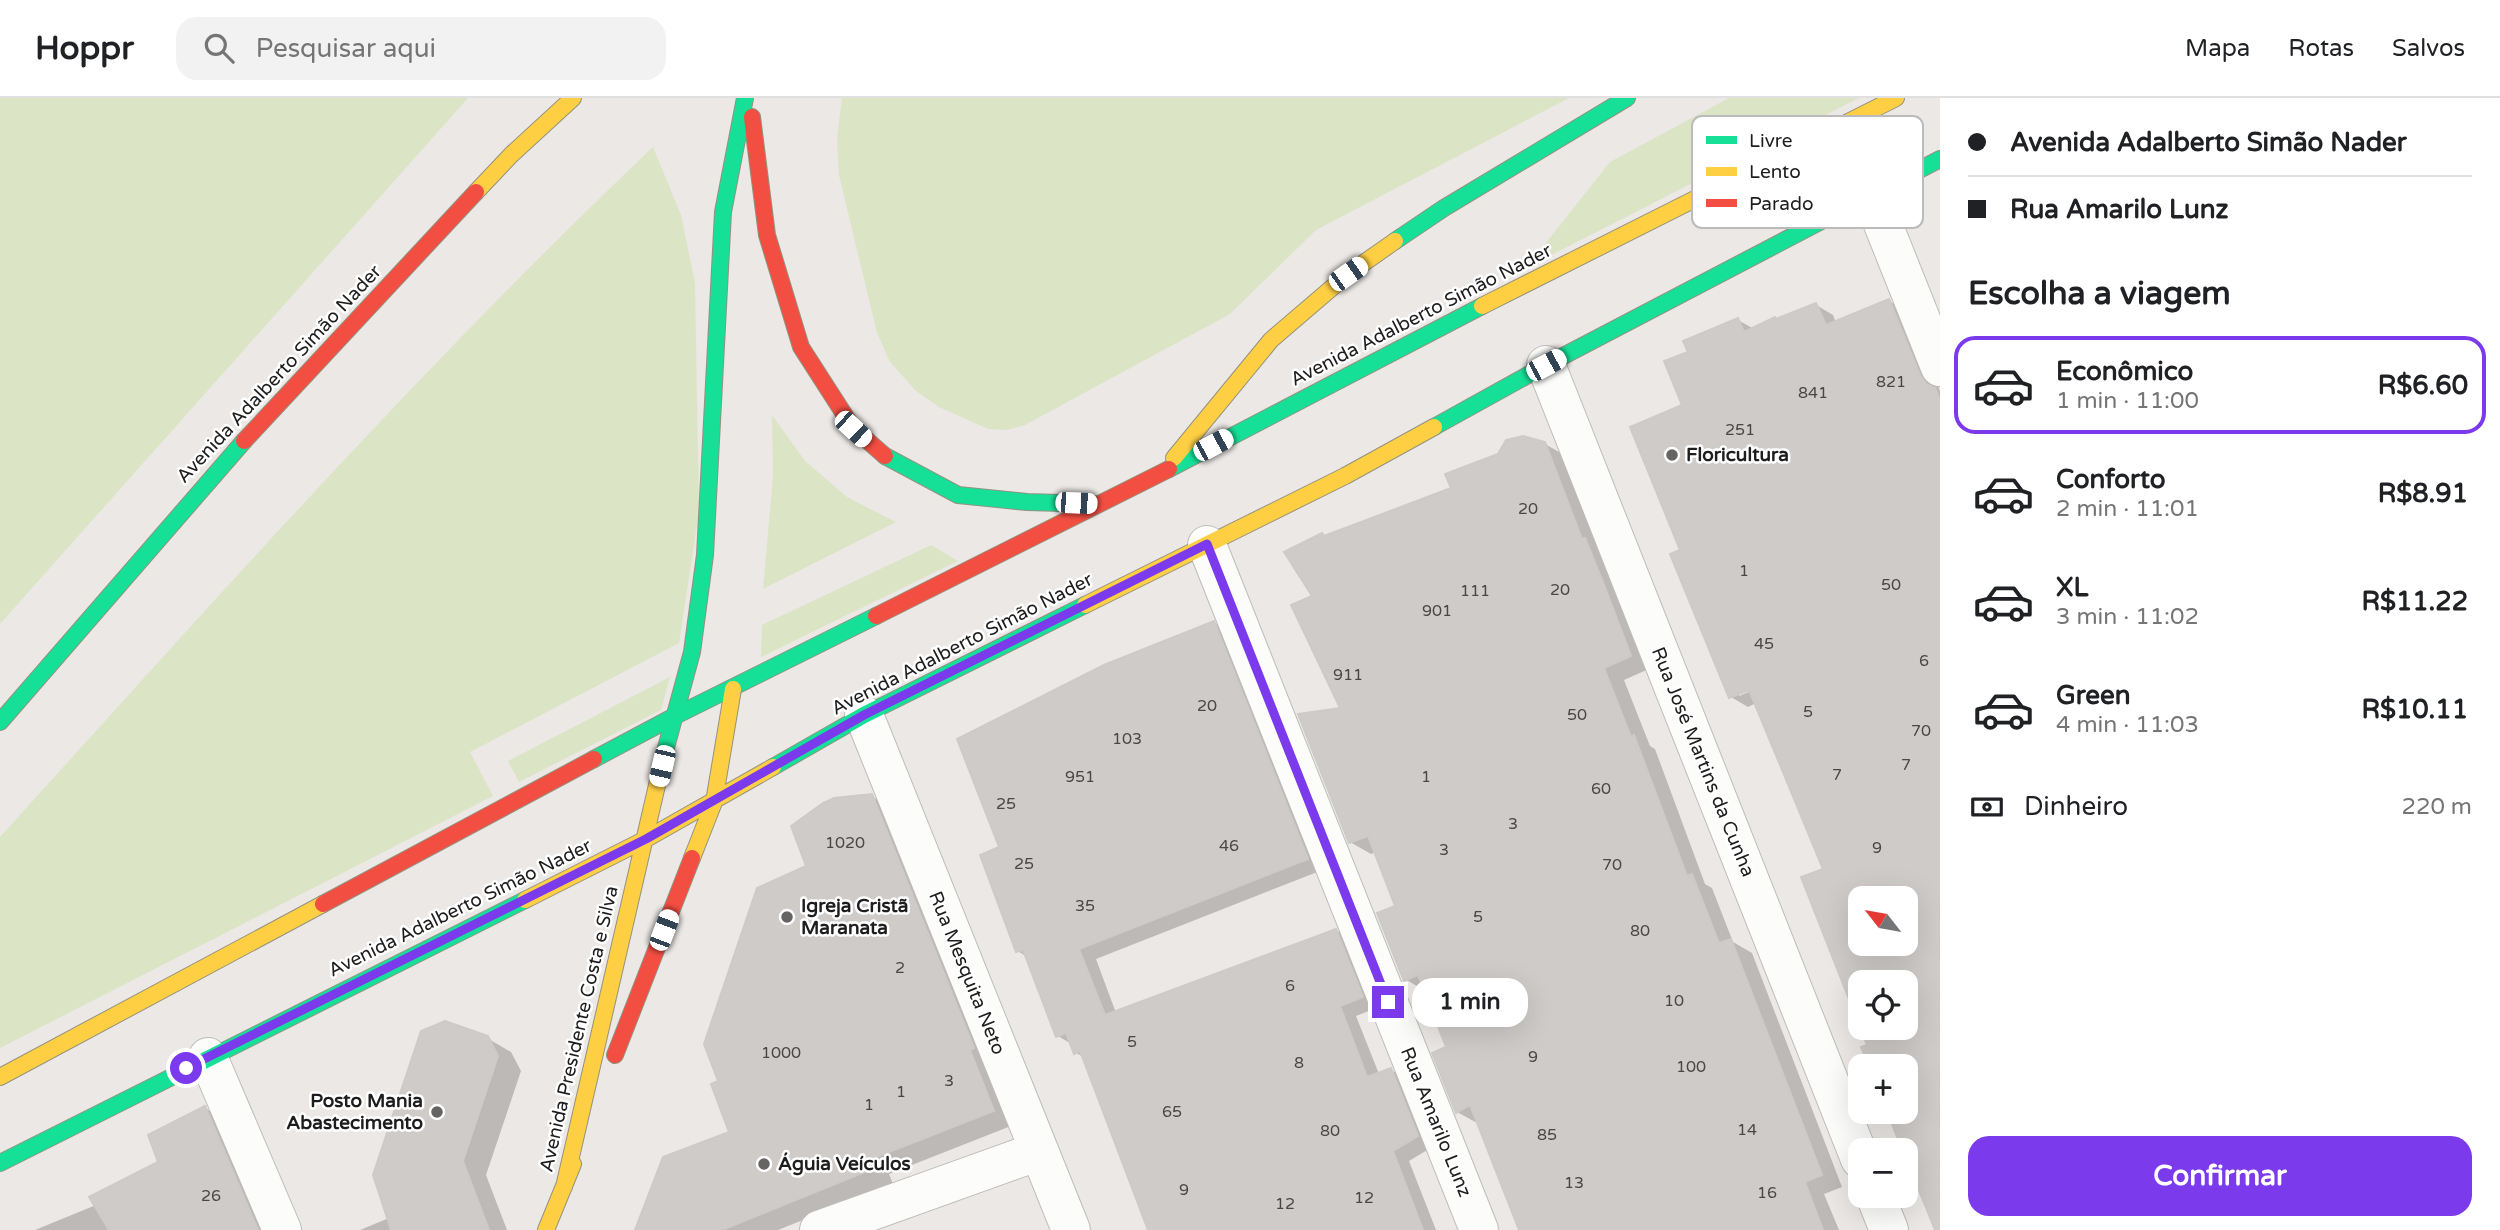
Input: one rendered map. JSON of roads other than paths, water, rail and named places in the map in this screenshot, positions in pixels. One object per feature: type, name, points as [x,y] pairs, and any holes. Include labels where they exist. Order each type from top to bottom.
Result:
[{"type":"main road","name":"Avenida Adalberto Simão Nader","points":[[0,722],[206,483],[316,362],[513,155],[573,98]]},
{"type":"main road","points":[[747,98],[767,234],[801,347],[853,429],[881,454],[958,495],[1027,502],[1101,504]]},
{"type":"main road","name":"Avenida Presidente Costa e Silva","points":[[564,1187],[673,717],[692,652],[705,555],[722,225],[747,98]]},
{"type":"main road","points":[[1163,471],[1271,340],[1348,274],[1444,208],[1627,98]]},
{"type":"main road","name":"Avenida Adalberto Simão Nader","points":[[1860,116],[1896,98]]},
{"type":"main road","name":"Avenida Adalberto Simão Nader","points":[[1923,168],[1940,159]]},
{"type":"main road","name":"Avenida Adalberto Simão Nader","points":[[0,1077],[673,717],[1101,504],[1448,323],[1692,200]]},
{"type":"main road","name":"Avenida Adalberto Simão Nader","points":[[0,1163],[646,839],[864,715],[1345,476],[1546,365],[1806,228]]},
{"type":"main road","name":"Avenida Presidente Costa e Silva","points":[[546,1230],[714,802],[733,689]]},
{"type":"street","points":[[1885,228],[1940,367]]},
{"type":"street","name":"Rua José Martins da Cunha","points":[[1546,365],[1852,1138]]},
{"type":"street","name":"Rua Amarilo Lunz","points":[[1207,544],[1479,1230]]},
{"type":"street","name":"Rua Mesquita Neto","points":[[864,715],[1071,1230]]},
{"type":"street","points":[[208,1057],[282,1230]]},
{"type":"street","points":[[819,1230],[1039,1151]]},
{"type":"street","points":[[1880,1208],[1888,1230]]},
{"type":"place","name":"Floricultura","points":[[1672,455]]},
{"type":"place","name":"Igreja Cristã Maranata","points":[[787,917]]},
{"type":"place","name":"Posto Mania Abastecimento","points":[[437,1112]]},
{"type":"place","name":"Águia Veículos","points":[[764,1164]]}]
